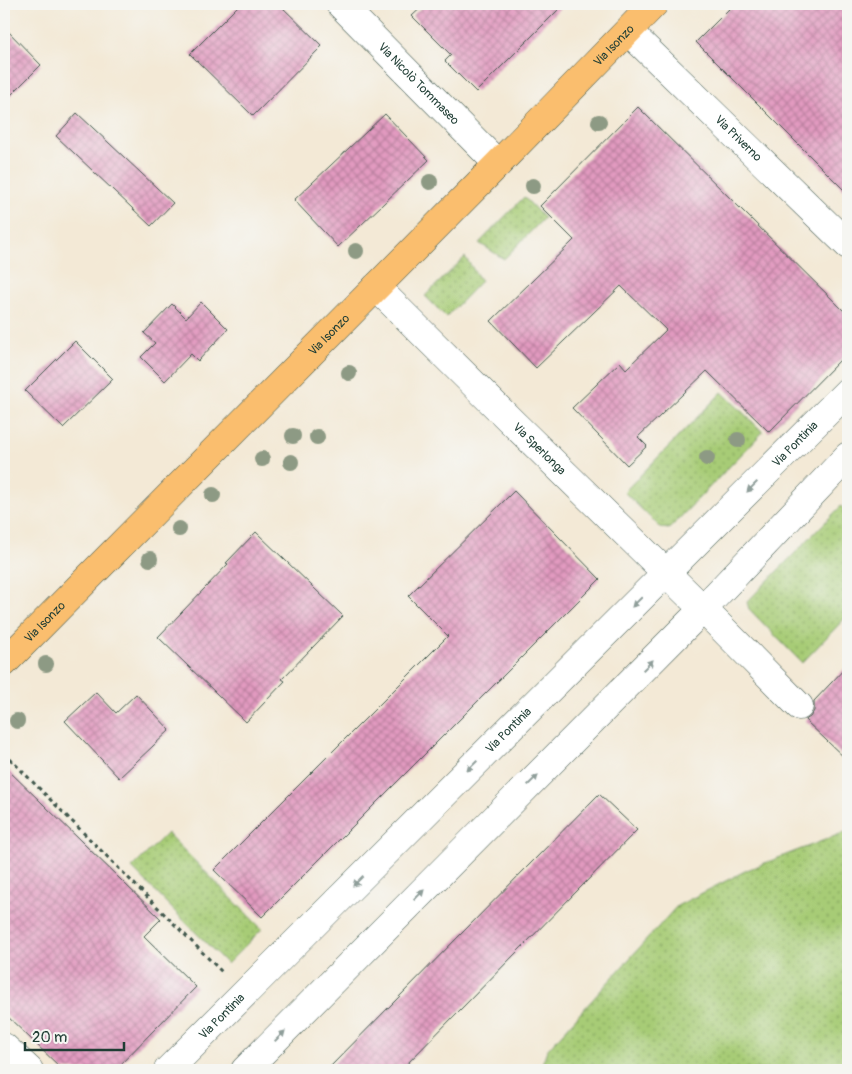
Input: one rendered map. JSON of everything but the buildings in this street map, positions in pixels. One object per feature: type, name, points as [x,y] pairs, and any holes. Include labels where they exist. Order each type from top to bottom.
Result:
[{"type":"main road","name":"Via Isonzo","points":[[4,663],[654,4]]},
{"type":"street","name":"Via Nicolò Tommaseo","points":[[340,4],[498,164]]},
{"type":"street","name":"Via Priverno","points":[[628,31],[848,245]]},
{"type":"street","name":"Via Sperlonga","points":[[376,287],[703,609],[798,706]]},
{"type":"street","name":"Via Pontinia","points":[[168,1070],[848,391]]},
{"type":"street","points":[[245,1070],[703,609],[848,456]]},
{"type":"street","points":[[4,1047],[29,1070]]},
{"type":"path","points":[[4,754],[244,994]]},
{"type":"green space","points":[[524,197],[544,218],[504,259],[479,243]]},
{"type":"green space","points":[[465,257],[481,281],[446,317],[425,296]]},
{"type":"green space","points":[[722,392],[763,432],[669,529],[661,528],[624,492]]},
{"type":"green space","points":[[841,506],[848,513],[848,615],[802,663],[749,609],[747,602]]},
{"type":"green space","points":[[848,831],[848,1070],[540,1070],[547,1050],[677,906],[747,870]]},
{"type":"green space","points":[[167,833],[262,929],[227,964],[132,868]]}]
